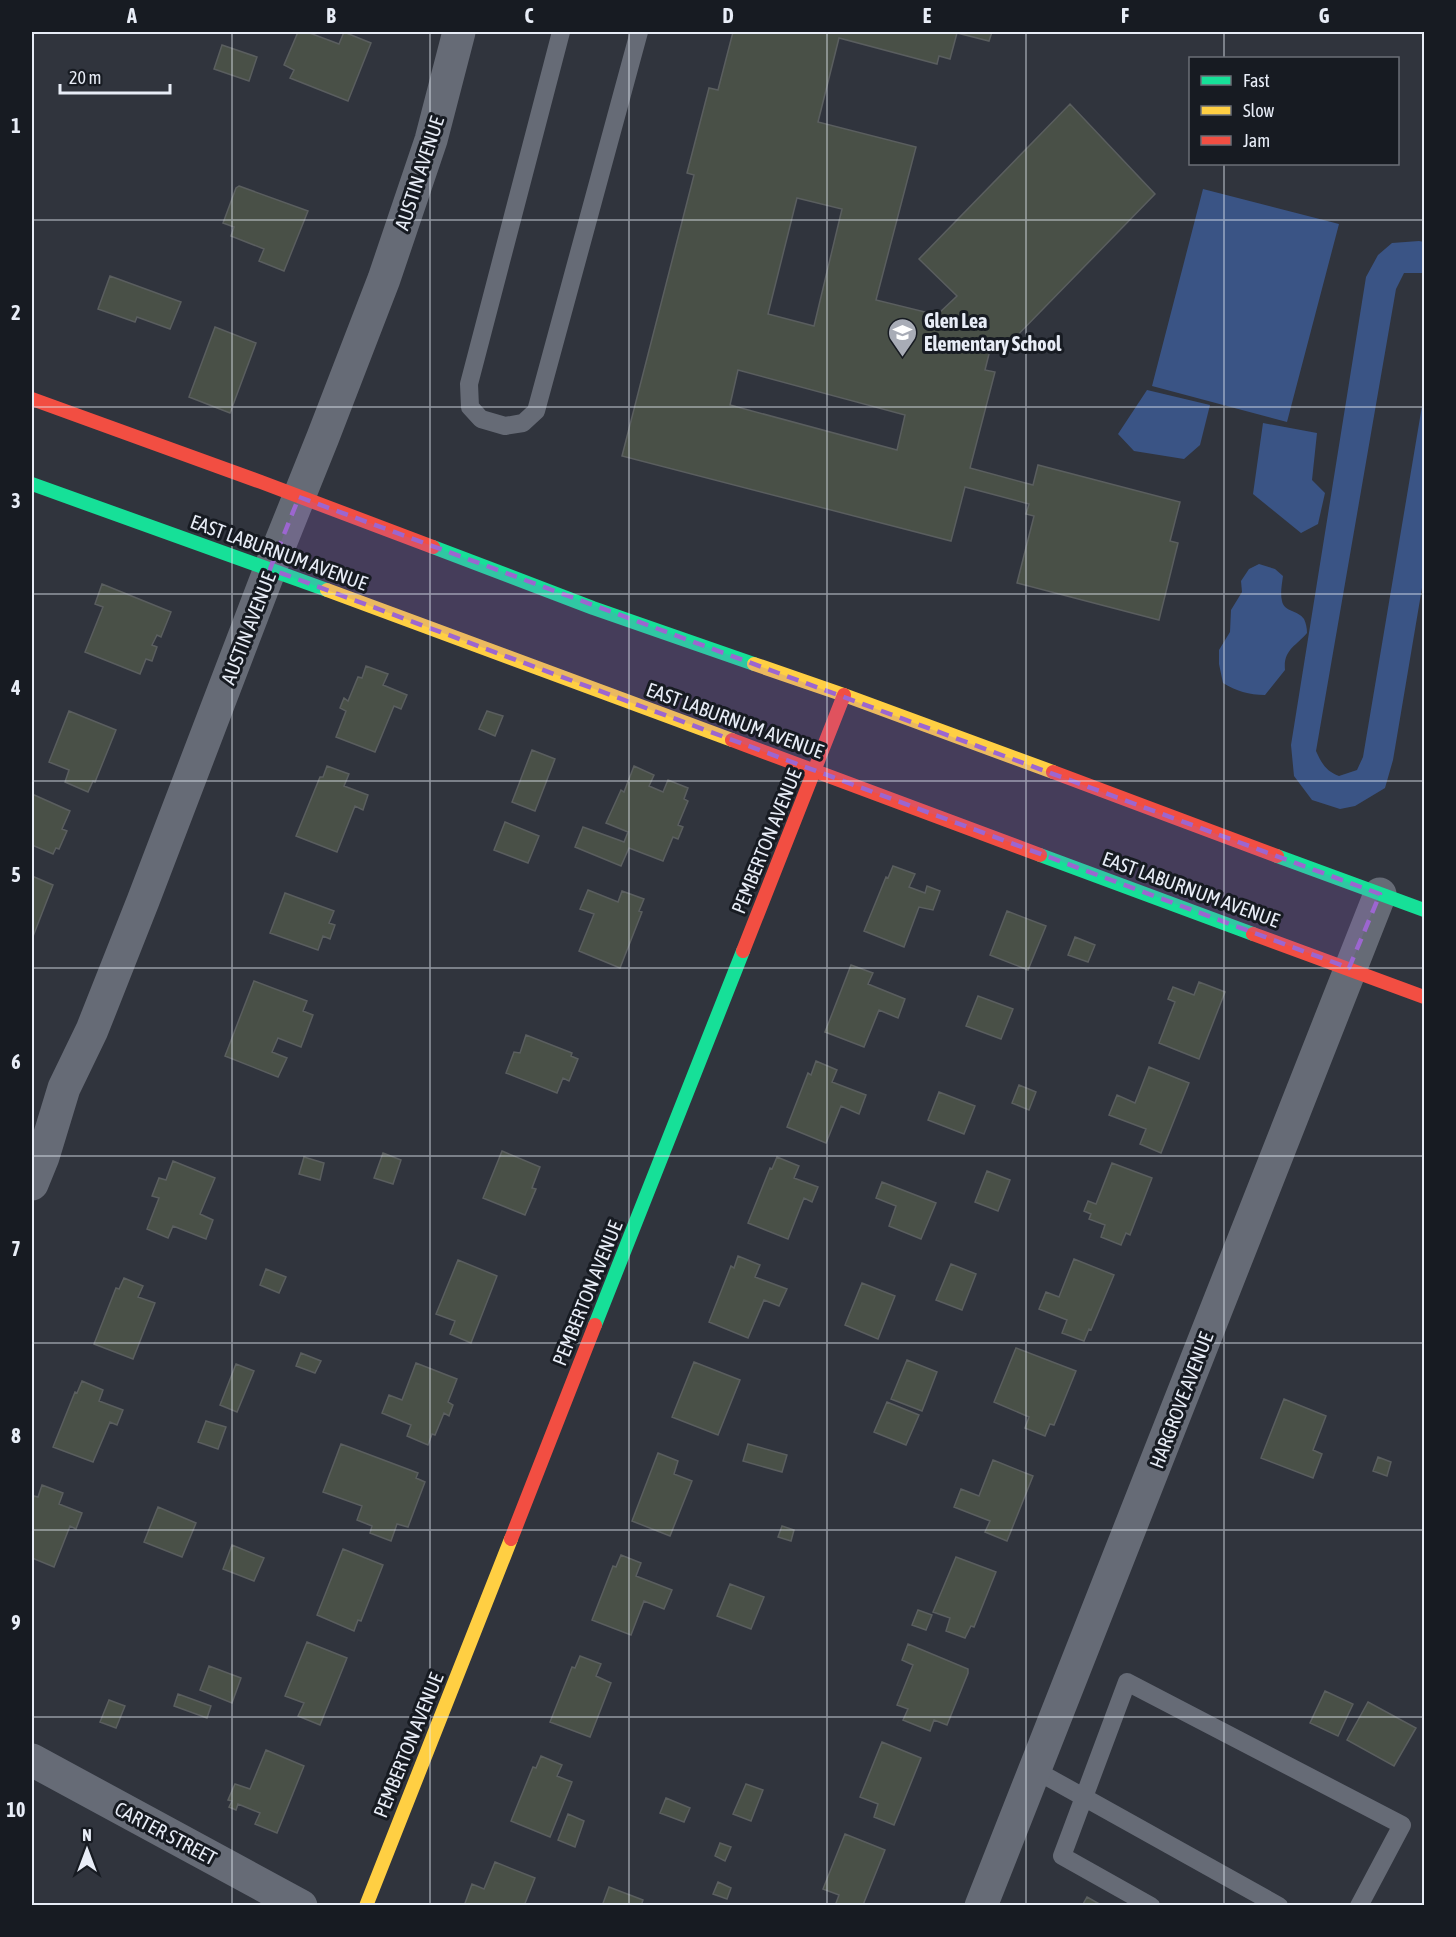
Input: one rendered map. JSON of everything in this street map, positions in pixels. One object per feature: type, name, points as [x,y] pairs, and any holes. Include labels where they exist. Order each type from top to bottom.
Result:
[{"type":"main road","points":[[32,399],[593,608],[844,695],[1425,910]]},
{"type":"main road","name":"EAST LABURNUM AVENUE","points":[[32,484],[270,568],[1425,997]]},
{"type":"main road","name":"PEMBERTON AVENUE","points":[[366,1905],[844,695]]},
{"type":"street","name":"AUSTIN AVENUE","points":[[32,1184],[43,1157],[64,1088],[92,1030],[384,279],[431,140],[459,32]]},
{"type":"street","name":"HARGROVE AVENUE","points":[[981,1905],[1380,894]]},
{"type":"street","name":"CARTER STREET","points":[[32,1760],[301,1905]]},
{"type":"lane","points":[[561,32],[469,384],[470,406],[481,419],[505,426],[523,423],[536,411],[639,32]]},
{"type":"lane","points":[[1151,1905],[1062,1856],[1127,1682],[1402,1825],[1359,1905]]},
{"type":"lane","points":[[1035,1770],[1279,1905]]},
{"type":"highlighted area","points":[[299,497],[1380,894],[1349,968],[270,569]]},
{"type":"shaded area","points":[[1203,189],[1339,224],[1287,422],[1152,386]]},
{"type":"shaded area","points":[[1424,242],[1424,273],[1404,273],[1396,289],[1316,751],[1325,767],[1339,776],[1357,770],[1363,757],[1424,394],[1424,576],[1393,760],[1385,788],[1355,806],[1340,809],[1312,800],[1294,776],[1291,745],[1366,277],[1378,255],[1392,243]]},
{"type":"shaded area","points":[[1147,390],[1210,405],[1200,445],[1184,459],[1134,451],[1118,434]]},
{"type":"shaded area","points":[[1263,423],[1317,433],[1312,480],[1325,493],[1318,524],[1301,533],[1253,494]]},
{"type":"shaded area","points":[[1259,564],[1275,569],[1283,576],[1281,595],[1283,605],[1304,619],[1307,631],[1288,653],[1285,670],[1265,695],[1243,692],[1223,683],[1219,664],[1219,650],[1230,632],[1231,610],[1242,592],[1241,581],[1249,569]]},
{"type":"building","points":[[298,32],[307,32],[339,44],[344,32],[371,43],[348,101],[290,78],[294,70],[284,65]]},
{"type":"building","points":[[733,32],[992,32],[989,41],[957,33],[950,59],[939,56],[937,64],[839,38],[818,122],[916,147],[876,300],[937,315],[957,296],[919,259],[1070,104],[1155,194],[1007,346],[992,342],[985,370],[995,372],[970,468],[1033,485],[1038,465],[1180,502],[1170,541],[1178,543],[1159,620],[1017,583],[1034,516],[1026,514],[1029,504],[965,487],[951,541],[622,456],[694,175],[687,173],[709,88],[718,90]],"holes":[[[797,198],[842,209],[814,326],[768,314]],[[738,370],[905,415],[897,450],[730,405]]]},
{"type":"building","points":[[222,45],[257,57],[249,81],[214,69]]},
{"type":"building","points":[[239,186],[308,211],[284,271],[259,261],[264,249],[231,236],[234,227],[223,223],[236,188]]},
{"type":"building","points":[[110,276],[181,302],[170,329],[137,317],[135,322],[98,309]]},
{"type":"building","points":[[215,327],[256,343],[230,413],[189,397]]},
{"type":"building","points":[[102,584],[171,612],[161,637],[157,635],[152,645],[157,647],[152,661],[146,659],[140,674],[85,652],[103,607],[95,604]]},
{"type":"building","points":[[366,666],[388,674],[383,685],[407,695],[401,709],[394,706],[375,752],[336,737],[346,711],[340,708],[344,698],[348,701],[358,677],[362,678]]},
{"type":"building","points":[[69,711],[116,730],[95,782],[93,781],[88,792],[65,782],[69,770],[49,762]]},
{"type":"building","points":[[487,711],[503,716],[495,736],[479,729]]},
{"type":"building","points":[[532,750],[555,759],[535,811],[512,802]]},
{"type":"building","points":[[327,766],[349,774],[344,786],[368,795],[363,810],[355,806],[337,852],[296,836],[320,777],[323,777]]},
{"type":"building","points":[[634,766],[654,775],[649,786],[663,792],[668,780],[688,788],[684,799],[688,801],[678,825],[683,827],[678,839],[673,837],[663,861],[629,848],[621,866],[575,847],[583,827],[624,842],[628,832],[606,823],[621,790],[624,792]]},
{"type":"building","points":[[32,794],[70,811],[62,829],[67,831],[59,849],[56,848],[53,854],[32,845]]},
{"type":"building","points":[[505,822],[539,836],[528,863],[494,850]]},
{"type":"building","points":[[893,866],[915,874],[909,887],[925,893],[927,886],[940,891],[933,910],[919,907],[904,947],[864,931],[886,877],[888,878]]},
{"type":"building","points":[[32,876],[53,885],[32,939]]},
{"type":"building","points":[[588,890],[618,902],[622,891],[644,899],[639,911],[642,912],[620,968],[579,951],[594,914],[580,909]]},
{"type":"building","points":[[285,893],[334,911],[329,923],[335,925],[330,939],[323,936],[318,950],[270,933]]},
{"type":"building","points":[[1007,911],[1046,926],[1028,970],[990,955]]},
{"type":"building","points":[[1075,937],[1095,945],[1088,962],[1068,955]]},
{"type":"building","points":[[851,965],[873,973],[868,984],[905,999],[898,1018],[879,1010],[864,1047],[825,1032]]},
{"type":"building","points":[[254,981],[307,1001],[303,1011],[313,1015],[301,1047],[278,1038],[272,1052],[287,1058],[278,1077],[225,1056]]},
{"type":"building","points":[[1199,982],[1225,992],[1199,1059],[1159,1043],[1175,1002],[1168,999],[1173,987],[1194,995]]},
{"type":"building","points":[[978,996],[1013,1009],[1001,1039],[966,1026]]},
{"type":"building","points":[[526,1035],[572,1053],[571,1056],[578,1059],[569,1081],[563,1078],[557,1093],[506,1073],[514,1052],[520,1053]]},
{"type":"building","points":[[816,1061],[837,1070],[832,1082],[866,1095],[859,1114],[841,1106],[826,1143],[787,1127],[808,1073],[811,1075]]},
{"type":"building","points":[[1149,1067],[1189,1083],[1161,1153],[1140,1144],[1146,1129],[1109,1115],[1117,1095],[1135,1103]]},
{"type":"building","points":[[1019,1085],[1036,1092],[1029,1110],[1012,1103]]},
{"type":"building","points":[[939,1092],[975,1106],[964,1134],[928,1120]]},
{"type":"building","points":[[502,1151],[540,1167],[532,1188],[536,1189],[525,1215],[483,1198]]},
{"type":"building","points":[[383,1153],[401,1160],[393,1184],[374,1178]]},
{"type":"building","points":[[304,1157],[324,1163],[320,1180],[299,1174]]},
{"type":"building","points":[[777,1157],[799,1166],[794,1178],[818,1187],[812,1202],[804,1198],[788,1239],[748,1223],[770,1168],[772,1169]]},
{"type":"building","points":[[173,1161],[215,1178],[200,1214],[213,1220],[206,1239],[173,1226],[168,1238],[147,1229],[159,1198],[152,1196],[159,1178],[166,1180]]},
{"type":"building","points":[[1112,1163],[1152,1178],[1130,1235],[1126,1233],[1121,1245],[1101,1237],[1105,1225],[1089,1219],[1091,1214],[1084,1211],[1088,1201],[1096,1204]]},
{"type":"building","points":[[987,1171],[1010,1180],[998,1211],[975,1202]]},
{"type":"building","points":[[882,1182],[936,1203],[921,1239],[889,1226],[896,1206],[876,1198]]},
{"type":"building","points":[[738,1256],[760,1265],[755,1277],[787,1289],[779,1306],[764,1300],[748,1338],[709,1322],[731,1266],[734,1268]]},
{"type":"building","points":[[1074,1259],[1114,1275],[1091,1330],[1089,1329],[1084,1341],[1062,1333],[1067,1320],[1039,1309],[1046,1292],[1059,1297]]},
{"type":"building","points":[[458,1260],[497,1276],[471,1343],[450,1334],[455,1321],[436,1314]]},
{"type":"building","points":[[951,1264],[976,1274],[962,1310],[936,1300]]},
{"type":"building","points":[[266,1269],[286,1277],[279,1293],[260,1285]]},
{"type":"building","points":[[124,1278],[143,1286],[138,1297],[155,1303],[133,1359],[94,1344],[116,1288],[119,1289]]},
{"type":"building","points":[[862,1283],[895,1296],[878,1339],[845,1325]]},
{"type":"building","points":[[1016,1348],[1076,1371],[1054,1425],[1050,1424],[1045,1436],[1025,1428],[1029,1417],[994,1402]]},
{"type":"building","points":[[301,1353],[321,1361],[315,1373],[296,1366]]},
{"type":"building","points":[[907,1360],[937,1372],[922,1411],[891,1399]]},
{"type":"building","points":[[694,1362],[740,1380],[718,1435],[672,1417]]},
{"type":"building","points":[[416,1363],[457,1379],[448,1402],[453,1405],[449,1416],[444,1413],[428,1445],[407,1436],[411,1425],[382,1413],[389,1395],[402,1400]]},
{"type":"building","points":[[236,1364],[254,1371],[237,1412],[220,1405]]},
{"type":"building","points":[[82,1381],[103,1390],[99,1401],[123,1410],[117,1425],[110,1422],[93,1462],[53,1447],[75,1392],[77,1393]]},
{"type":"building","points":[[1284,1399],[1326,1416],[1313,1450],[1322,1454],[1313,1478],[1261,1458]]},
{"type":"building","points":[[887,1402],[919,1415],[906,1445],[874,1432]]},
{"type":"building","points":[[206,1421],[226,1427],[218,1449],[198,1442]]},
{"type":"building","points":[[341,1444],[418,1473],[416,1478],[425,1482],[408,1527],[397,1524],[391,1541],[370,1533],[372,1526],[357,1520],[362,1506],[323,1492]]},
{"type":"building","points":[[748,1444],[787,1455],[782,1472],[743,1461]]},
{"type":"building","points":[[658,1453],[678,1461],[674,1474],[692,1481],[670,1536],[632,1521]]},
{"type":"building","points":[[1378,1457],[1391,1462],[1387,1476],[1373,1471]]},
{"type":"building","points":[[993,1460],[1033,1476],[1007,1541],[985,1532],[990,1521],[954,1507],[961,1489],[979,1496]]},
{"type":"building","points":[[42,1485],[63,1493],[59,1504],[82,1513],[76,1529],[70,1526],[54,1567],[32,1558],[32,1503],[34,1496],[38,1497]]},
{"type":"building","points":[[158,1507],[196,1523],[182,1557],[144,1542]]},
{"type":"building","points":[[782,1526],[794,1530],[791,1541],[778,1537]]},
{"type":"building","points":[[232,1545],[264,1558],[254,1581],[223,1569]]},
{"type":"building","points":[[343,1549],[383,1565],[361,1621],[358,1620],[354,1631],[317,1615]]},
{"type":"building","points":[[621,1555],[641,1563],[636,1576],[672,1590],[664,1609],[644,1601],[631,1635],[592,1620],[613,1566],[616,1567]]},
{"type":"building","points":[[956,1557],[996,1572],[974,1627],[971,1626],[965,1638],[946,1631],[950,1618],[933,1612]]},
{"type":"building","points":[[730,1584],[764,1597],[751,1629],[717,1616]]},
{"type":"building","points":[[918,1610],[932,1615],[926,1630],[912,1625]]},
{"type":"building","points":[[307,1642],[347,1658],[320,1725],[298,1716],[304,1703],[285,1696]]},
{"type":"building","points":[[908,1644],[968,1669],[947,1725],[934,1720],[930,1731],[903,1720],[908,1709],[897,1705],[913,1665],[902,1660]]},
{"type":"building","points":[[580,1656],[601,1664],[596,1676],[611,1683],[590,1737],[550,1722],[572,1667],[575,1668]]},
{"type":"building","points":[[209,1666],[241,1678],[232,1703],[200,1690]]},
{"type":"building","points":[[1325,1691],[1353,1704],[1338,1736],[1310,1723]]},
{"type":"building","points":[[178,1694],[211,1706],[207,1718],[174,1706]]},
{"type":"building","points":[[109,1700],[125,1706],[116,1728],[100,1722]]},
{"type":"building","points":[[1368,1702],[1416,1728],[1394,1766],[1347,1740]]},
{"type":"building","points":[[882,1742],[921,1758],[894,1825],[874,1817],[878,1804],[860,1797]]},
{"type":"building","points":[[266,1750],[304,1766],[277,1833],[255,1824],[260,1813],[238,1804],[236,1810],[229,1807],[232,1801],[228,1800],[235,1784],[250,1789]]},
{"type":"building","points":[[541,1756],[562,1765],[557,1776],[572,1782],[550,1837],[511,1821],[533,1767],[536,1768]]},
{"type":"building","points":[[746,1784],[763,1790],[751,1821],[733,1814]]},
{"type":"building","points":[[666,1798],[690,1808],[684,1822],[660,1813]]},
{"type":"building","points":[[568,1814],[584,1821],[575,1847],[558,1840]]},
{"type":"building","points":[[845,1834],[885,1850],[863,1905],[835,1906],[839,1895],[823,1889]]},
{"type":"building","points":[[720,1843],[731,1847],[725,1861],[715,1856]]},
{"type":"building","points":[[495,1862],[535,1878],[524,1906],[464,1906],[472,1884],[484,1889]]},
{"type":"building","points":[[718,1882],[731,1888],[727,1899],[713,1894]]},
{"type":"building","points":[[609,1887],[643,1900],[641,1906],[602,1906]]},
{"type":"building","points":[[1087,1897],[1103,1906],[1082,1906]]},
{"type":"traffic: fast","points":[[32,484],[327,590]]},
{"type":"traffic: fast","points":[[433,547],[593,608],[754,664]]},
{"type":"traffic: fast","points":[[1040,855],[1253,934]]},
{"type":"traffic: fast","points":[[1277,856],[1424,910]]},
{"type":"traffic: fast","points":[[595,1325],[743,951]]},
{"type":"traffic: slow","points":[[327,590],[732,740]]},
{"type":"traffic: slow","points":[[754,664],[1053,772]]},
{"type":"traffic: slow","points":[[366,1906],[511,1539]]},
{"type":"traffic: jam","points":[[32,399],[433,547]]},
{"type":"traffic: jam","points":[[743,951],[844,695]]},
{"type":"traffic: jam","points":[[732,740],[1040,855]]},
{"type":"traffic: jam","points":[[1053,772],[1277,856]]},
{"type":"traffic: jam","points":[[1253,934],[1424,997]]},
{"type":"traffic: jam","points":[[511,1539],[595,1325]]},
{"type":"place","name":"Glen Lea Elementary School","points":[[903,358]]}]
